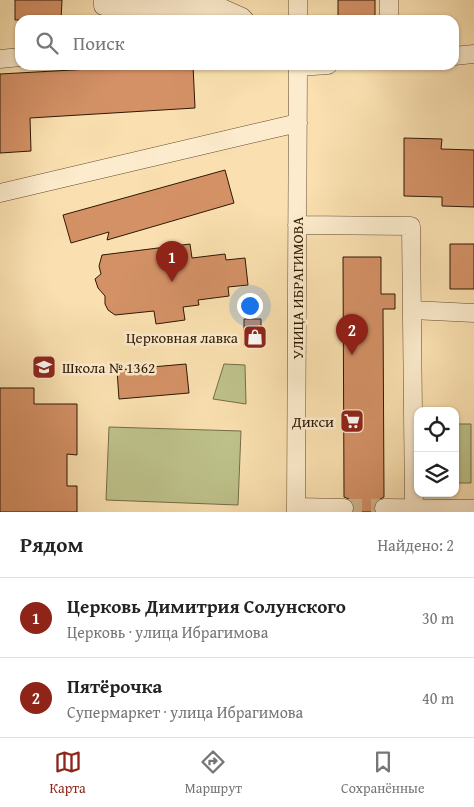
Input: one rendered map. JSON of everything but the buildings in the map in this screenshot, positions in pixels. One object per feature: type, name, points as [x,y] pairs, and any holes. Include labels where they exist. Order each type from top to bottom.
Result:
[{"type":"street","points":[[103,0],[103,6],[222,8],[238,15]]},
{"type":"street","points":[[298,0],[298,15]]},
{"type":"street","points":[[389,0],[389,15]]},
{"type":"street","points":[[459,56],[474,54]]},
{"type":"street","points":[[0,59],[15,58]]},
{"type":"street","name":"УЛИЦА ИБРАГИМОВА","points":[[296,510],[298,70]]},
{"type":"street","points":[[0,193],[298,123]]},
{"type":"street","points":[[297,225],[411,226],[414,508]]},
{"type":"street","points":[[412,310],[474,313]]},
{"type":"street","points":[[296,510],[344,508]]},
{"type":"street","points":[[384,508],[474,509]]},
{"type":"green space","points":[[224,364],[245,365],[246,404],[213,399]]},
{"type":"green space","points":[[459,424],[471,424],[471,483],[459,483]]},
{"type":"green space","points":[[109,427],[241,431],[238,505],[106,500]]},
{"type":"tunnel","points":[[344,508],[384,508]]},
{"type":"place","name":"Церковь Димитрия Солунского","points":[[172,282]]},
{"type":"place","name":"Церковная лавка","points":[[255,337]]},
{"type":"place","name":"Пятёрочка","points":[[352,355]]},
{"type":"place","name":"Школа № 1362","points":[[44,367]]},
{"type":"place","name":"Дикси","points":[[352,421]]}]
